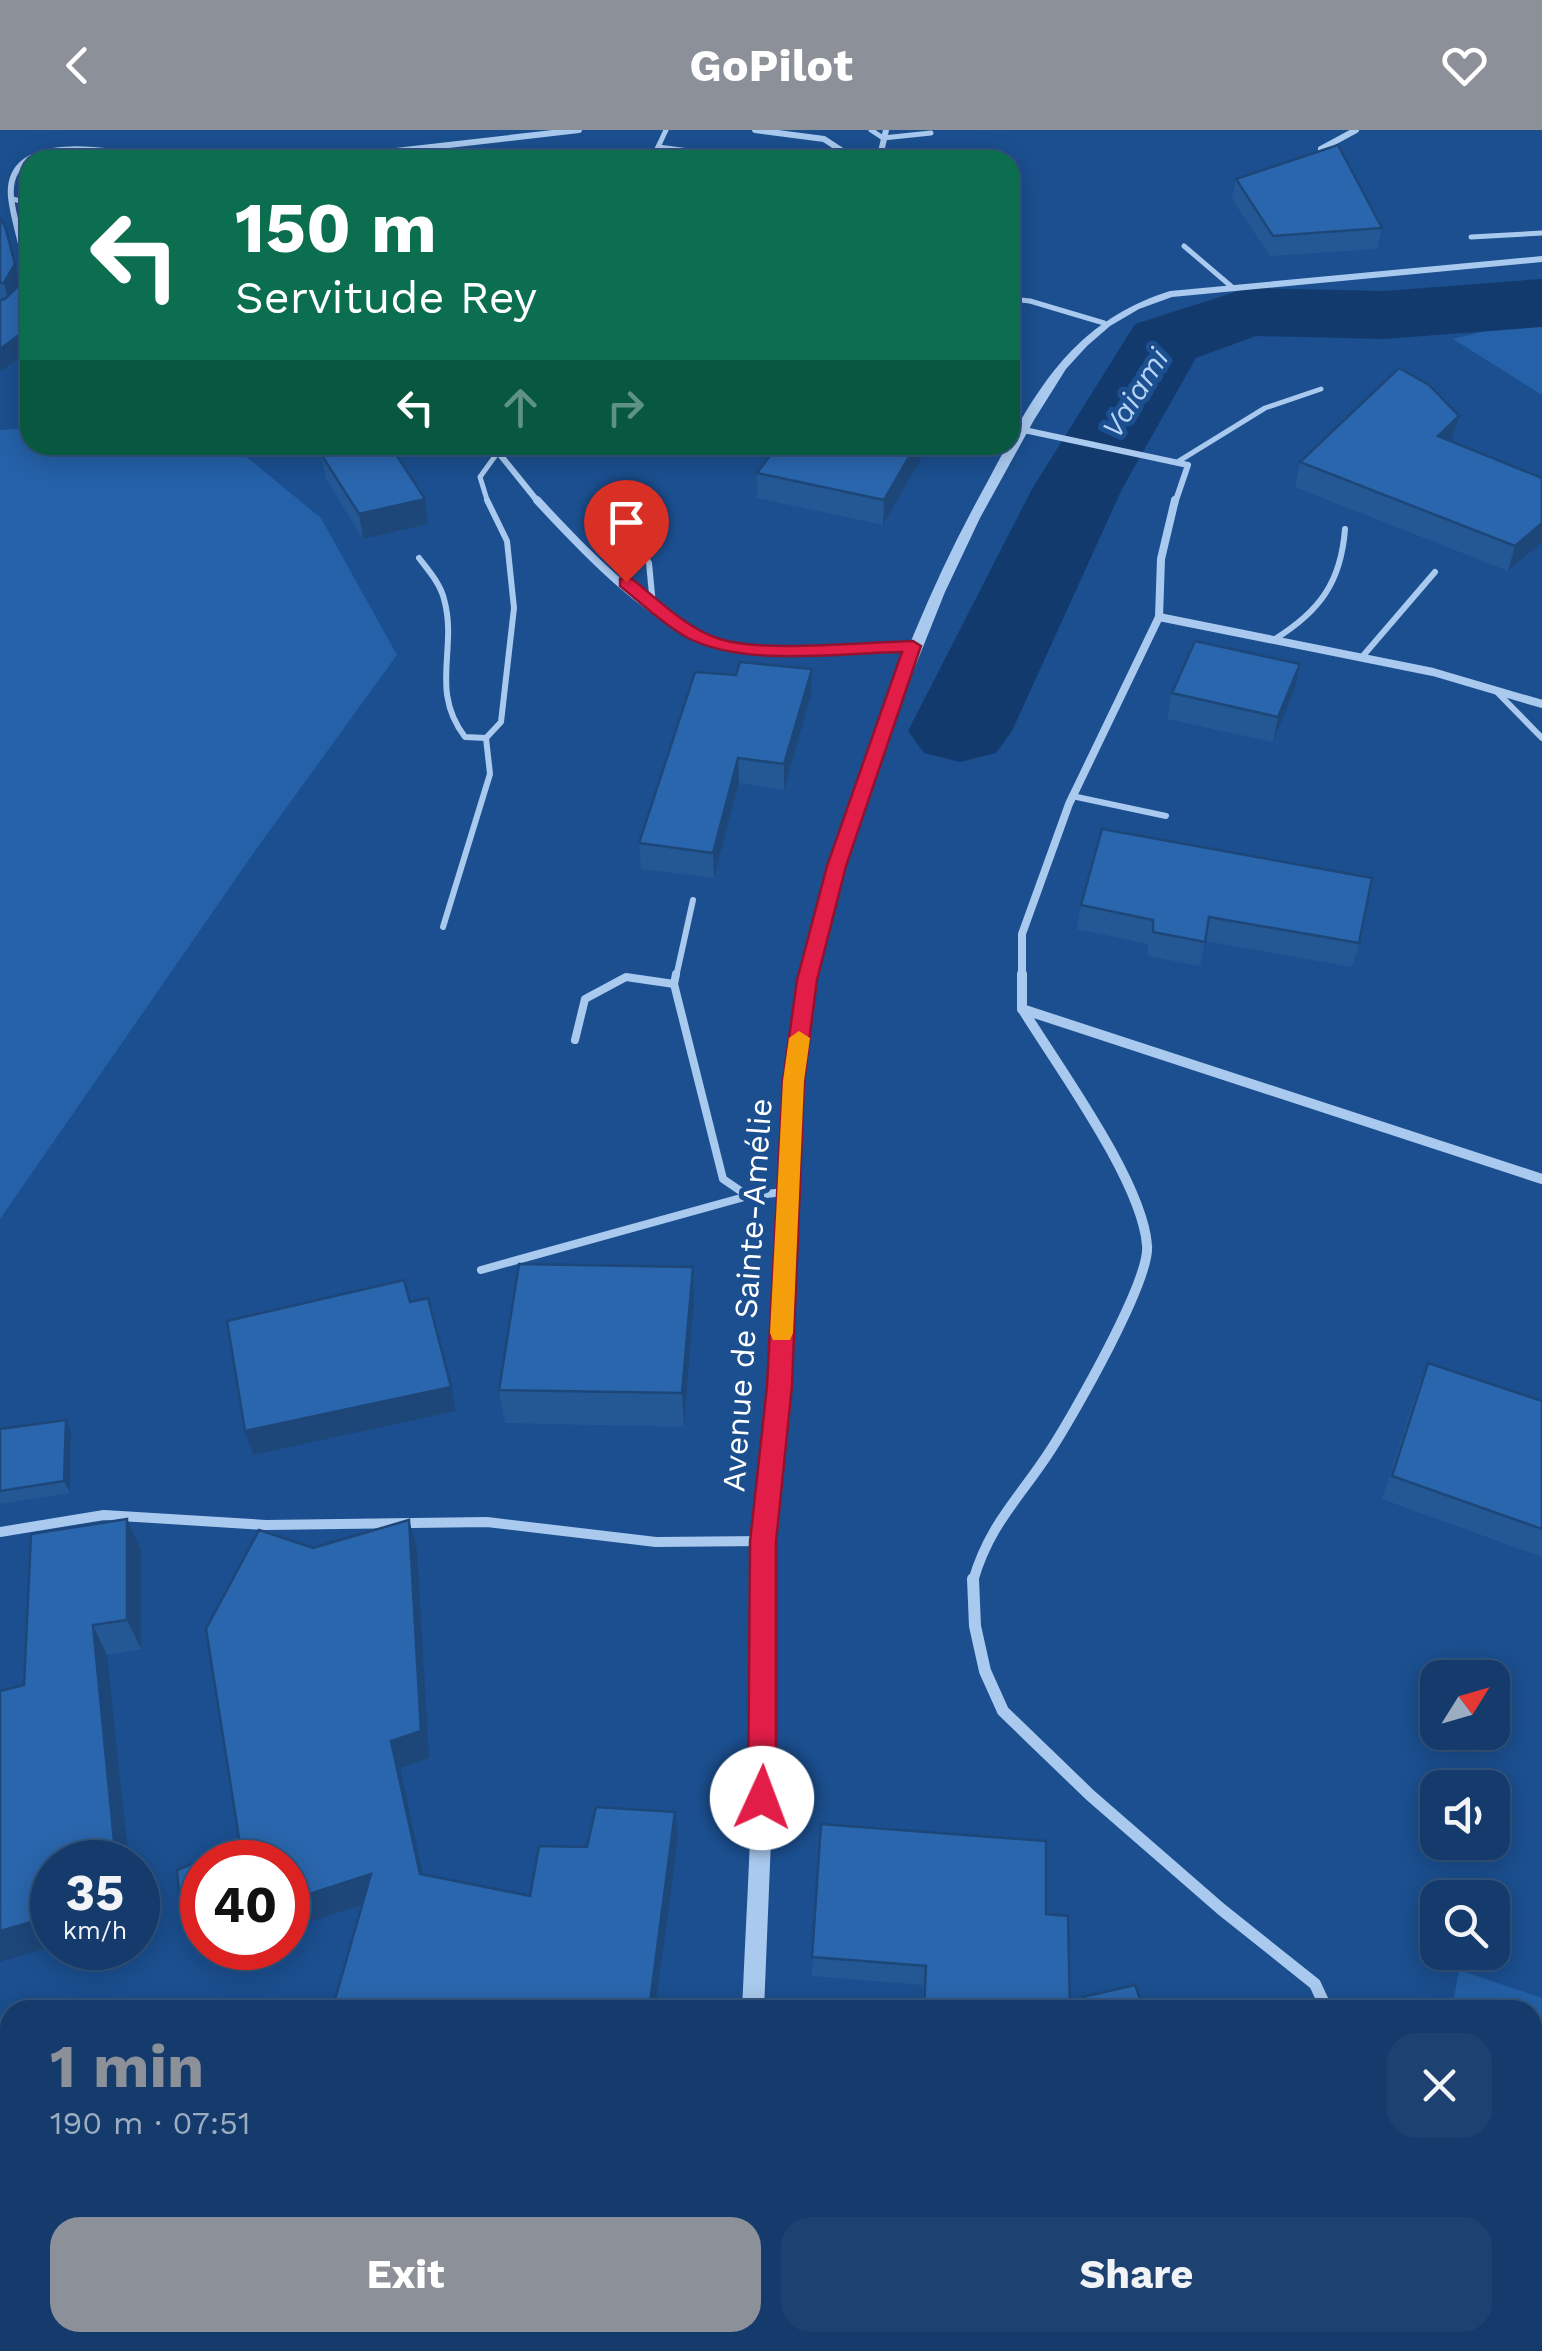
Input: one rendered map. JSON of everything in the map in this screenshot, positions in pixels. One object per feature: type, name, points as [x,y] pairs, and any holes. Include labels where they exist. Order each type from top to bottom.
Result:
[{"type":"street","points":[[404,150],[579,130]]},
{"type":"street","points":[[755,130],[826,140],[847,150]]},
{"type":"street","points":[[881,150],[886,130]]},
{"type":"street","points":[[1321,149],[1356,130]]},
{"type":"street","points":[[46,150],[74,145],[100,150]]},
{"type":"street","points":[[20,167],[12,175],[20,255]]},
{"type":"street","name":"Avenue de Sainte-Amélie","points":[[1020,437],[1085,337],[1138,304],[1170,294],[1232,287],[1542,259]]},
{"type":"street","points":[[1024,430],[1188,465],[1172,508],[1156,594],[1159,617],[1072,796],[1022,934],[1022,1009],[1125,1176],[1148,1247],[1130,1304],[1050,1451],[1000,1514],[973,1579],[975,1626],[985,1671],[1004,1711],[1177,1871],[1315,1984],[1322,2000]]},
{"type":"street","points":[[504,455],[553,517],[653,605],[690,632],[718,644],[754,649],[913,646]]},
{"type":"street","name":"Avenue de Sainte-Amélie","points":[[753,2000],[764,1763],[763,1542],[780,1386],[794,1081],[807,980],[836,866],[913,646],[1010,455]]},
{"type":"street","points":[[1159,617],[1362,657],[1542,704]]},
{"type":"street","points":[[1022,1009],[1542,1179]]},
{"type":"street","points":[[0,1532],[104,1515],[266,1525],[487,1522],[656,1542],[763,1542]]},
{"type":"lane","points":[[656,150],[666,130]]},
{"type":"lane","points":[[870,130],[883,138],[931,133]]},
{"type":"lane","points":[[658,146],[683,150]]},
{"type":"lane","points":[[12,198],[20,200]]},
{"type":"lane","points":[[1471,237],[1542,234]]},
{"type":"lane","points":[[1184,246],[1232,287]]},
{"type":"lane","points":[[1020,300],[1104,323]]},
{"type":"lane","points":[[1180,461],[1265,408],[1321,389]]},
{"type":"lane","points":[[443,927],[490,774],[486,738],[500,722],[513,576],[506,538],[484,503],[480,477],[495,455]]},
{"type":"lane","points":[[1275,640],[1302,623],[1334,588],[1342,568],[1345,529]]},
{"type":"lane","points":[[632,534],[649,564],[653,605]]},
{"type":"lane","points":[[418,558],[444,595],[448,641],[442,696],[452,724],[465,738],[486,738]]},
{"type":"lane","points":[[1362,657],[1435,572]]},
{"type":"lane","points":[[1495,690],[1542,738]]},
{"type":"lane","points":[[1072,796],[1166,816]]},
{"type":"lane","points":[[693,900],[674,984],[723,1179],[748,1196]]},
{"type":"lane","points":[[574,1040],[585,998],[626,977],[674,984]]},
{"type":"lane","points":[[480,1270],[748,1196],[788,1192]]},
{"type":"shaded area","points":[[1542,317],[1542,395],[1453,339]]},
{"type":"shaded area","points":[[20,429],[20,455],[244,455],[321,518],[397,655],[257,848],[0,1219],[0,430]]},
{"type":"shaded area","points":[[1459,1970],[1542,1998],[1454,2000]]},
{"type":"building","points":[[1338,145],[1382,228],[1273,236],[1236,179]]},
{"type":"building","points":[[0,218],[15,264],[4,283],[0,283]]},
{"type":"building","points":[[20,284],[20,334],[0,349],[0,301]]},
{"type":"building","points":[[1399,368],[1429,385],[1459,416],[1438,436],[1542,478],[1542,523],[1515,546],[1300,462]]},
{"type":"building","points":[[322,455],[396,455],[425,499],[359,514]]},
{"type":"building","points":[[770,455],[910,455],[884,500],[757,473]]},
{"type":"building","points":[[1195,641],[1300,664],[1278,717],[1172,693]]},
{"type":"building","points":[[740,662],[812,669],[784,764],[738,758],[713,853],[639,843],[695,672],[736,675]]},
{"type":"building","points":[[1102,829],[1372,878],[1359,943],[1209,917],[1205,942],[1153,932],[1153,920],[1081,905]]},
{"type":"building","points":[[519,1264],[693,1267],[682,1393],[499,1390]]},
{"type":"building","points":[[404,1280],[410,1302],[428,1298],[451,1387],[245,1431],[227,1321]]},
{"type":"building","points":[[1428,1363],[1542,1401],[1542,1529],[1392,1476]]},
{"type":"building","points":[[66,1420],[64,1481],[0,1491],[0,1429]]},
{"type":"building","points":[[127,1519],[127,1620],[93,1625],[114,1840],[30,1840],[30,1922],[0,1931],[0,1691],[24,1685],[31,1534]]},
{"type":"building","points":[[409,1520],[421,1731],[391,1741],[420,1874],[530,1896],[539,1846],[587,1847],[596,1807],[675,1812],[650,2000],[335,2000],[371,1874],[310,1894],[310,1840],[239,1840],[206,1629],[259,1530],[313,1548]]},
{"type":"building","points":[[821,1824],[1046,1841],[1046,1914],[1068,1916],[1070,2000],[924,2000],[926,1966],[812,1957]]},
{"type":"building","points":[[1135,1985],[1140,2000],[1084,2000],[1083,1997]]},
{"type":"waterway","name":"Vaiami","points":[[960,731],[1077,489],[1164,341],[1248,312],[1384,315],[1542,303]]},
{"type":"slow traffic","points":[[782,1333],[799,1038]]},
{"type":"route","points":[[626,582],[690,632],[718,644],[754,649],[913,646],[836,866],[807,980],[794,1081],[780,1386],[763,1542],[762,1798]]}]
